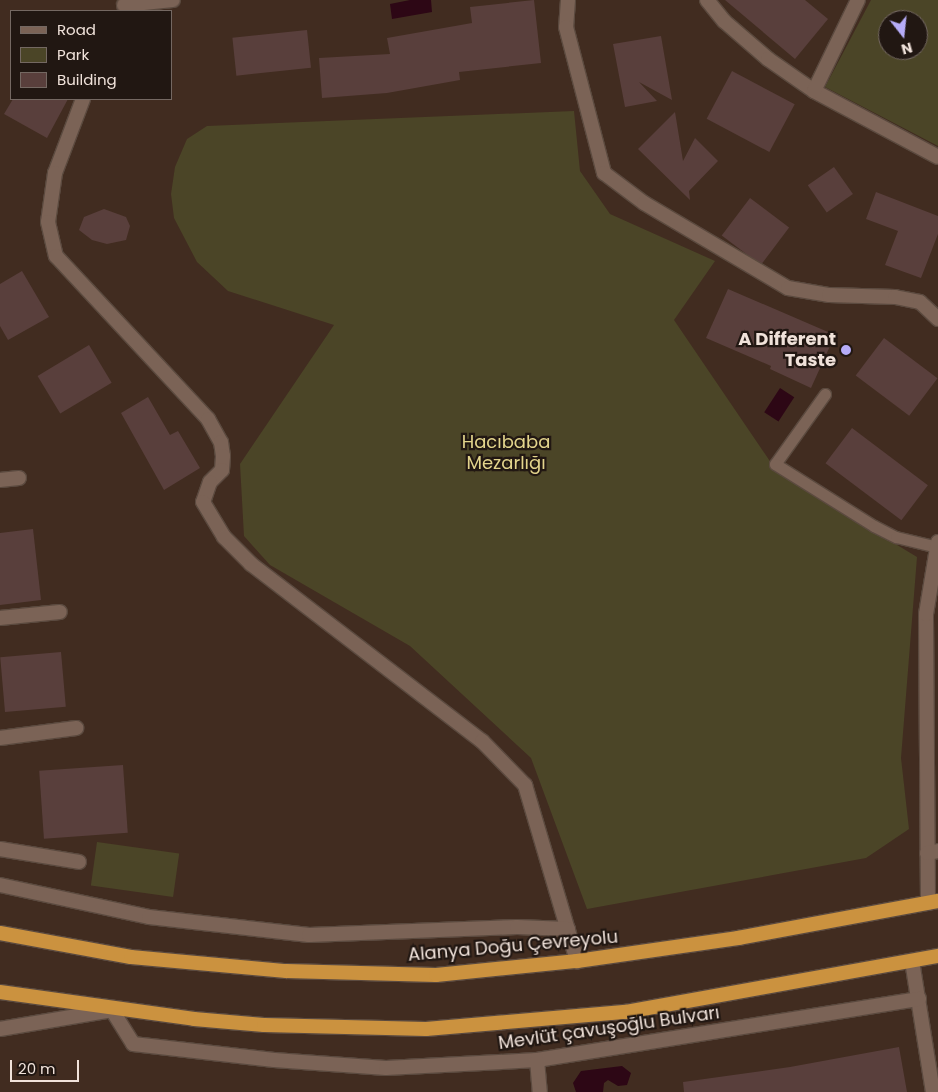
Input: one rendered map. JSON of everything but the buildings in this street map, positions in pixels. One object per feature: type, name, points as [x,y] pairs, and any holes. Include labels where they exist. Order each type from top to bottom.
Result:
[{"type":"highway","name":"Alanya Doğu Çevreyolu","points":[[0,933],[130,957],[342,974],[436,975],[577,961],[738,938],[933,902]]},
{"type":"highway","points":[[0,992],[112,1010],[294,1026],[426,1029],[509,1024],[626,1012],[938,956]]},
{"type":"street","points":[[123,5],[173,0]]},
{"type":"street","points":[[568,0],[566,27],[604,173],[644,204],[788,288],[829,295],[895,297],[920,302],[938,318]]},
{"type":"street","points":[[707,0],[724,21],[768,59],[814,91],[938,157]]},
{"type":"street","points":[[814,91],[858,0]]},
{"type":"street","points":[[83,100],[55,173],[48,222],[56,256],[208,419],[221,442],[223,456],[222,470],[210,482],[203,502],[224,537],[252,564],[482,741],[525,785],[577,961]]},
{"type":"street","points":[[0,480],[18,478]]},
{"type":"street","points":[[933,902],[926,614],[938,544]]},
{"type":"street","points":[[0,618],[60,612]]},
{"type":"street","points":[[0,738],[76,728]]},
{"type":"street","points":[[0,849],[79,862]]},
{"type":"street","points":[[0,885],[149,917],[309,935],[517,927],[568,929]]},
{"type":"street","points":[[912,961],[933,1092]]},
{"type":"street","name":"Mevlüt çavuşoğlu Bulvarı","points":[[112,1010],[133,1044],[274,1060],[386,1068],[537,1060],[919,999]]},
{"type":"street","points":[[0,1030],[112,1010]]},
{"type":"street","points":[[537,1060],[540,1092]]},
{"type":"lane","points":[[824,394],[775,464],[874,526],[896,537],[938,544]]},
{"type":"green space","points":[[871,0],[938,0],[938,146],[825,87]]},
{"type":"green space","name":"Hacıbaba Mezarlığı","points":[[574,111],[580,171],[610,214],[715,261],[674,320],[778,473],[917,557],[901,758],[909,829],[866,858],[587,909],[531,758],[410,646],[270,565],[244,536],[240,464],[334,325],[228,291],[197,262],[174,218],[171,194],[175,167],[187,139],[207,126]]},
{"type":"green space","points":[[97,842],[179,854],[173,897],[91,886]]},
{"type":"shaded area","points":[[410,0],[431,0],[432,12],[392,19],[390,4]]},
{"type":"shaded area","points":[[780,388],[794,397],[778,422],[764,412]]},
{"type":"shaded area","points":[[622,1066],[631,1073],[627,1085],[618,1086],[608,1080],[604,1083],[603,1092],[576,1092],[573,1083],[581,1071]]},
{"type":"place","name":"A Different Taste","points":[[846,350]]}]
